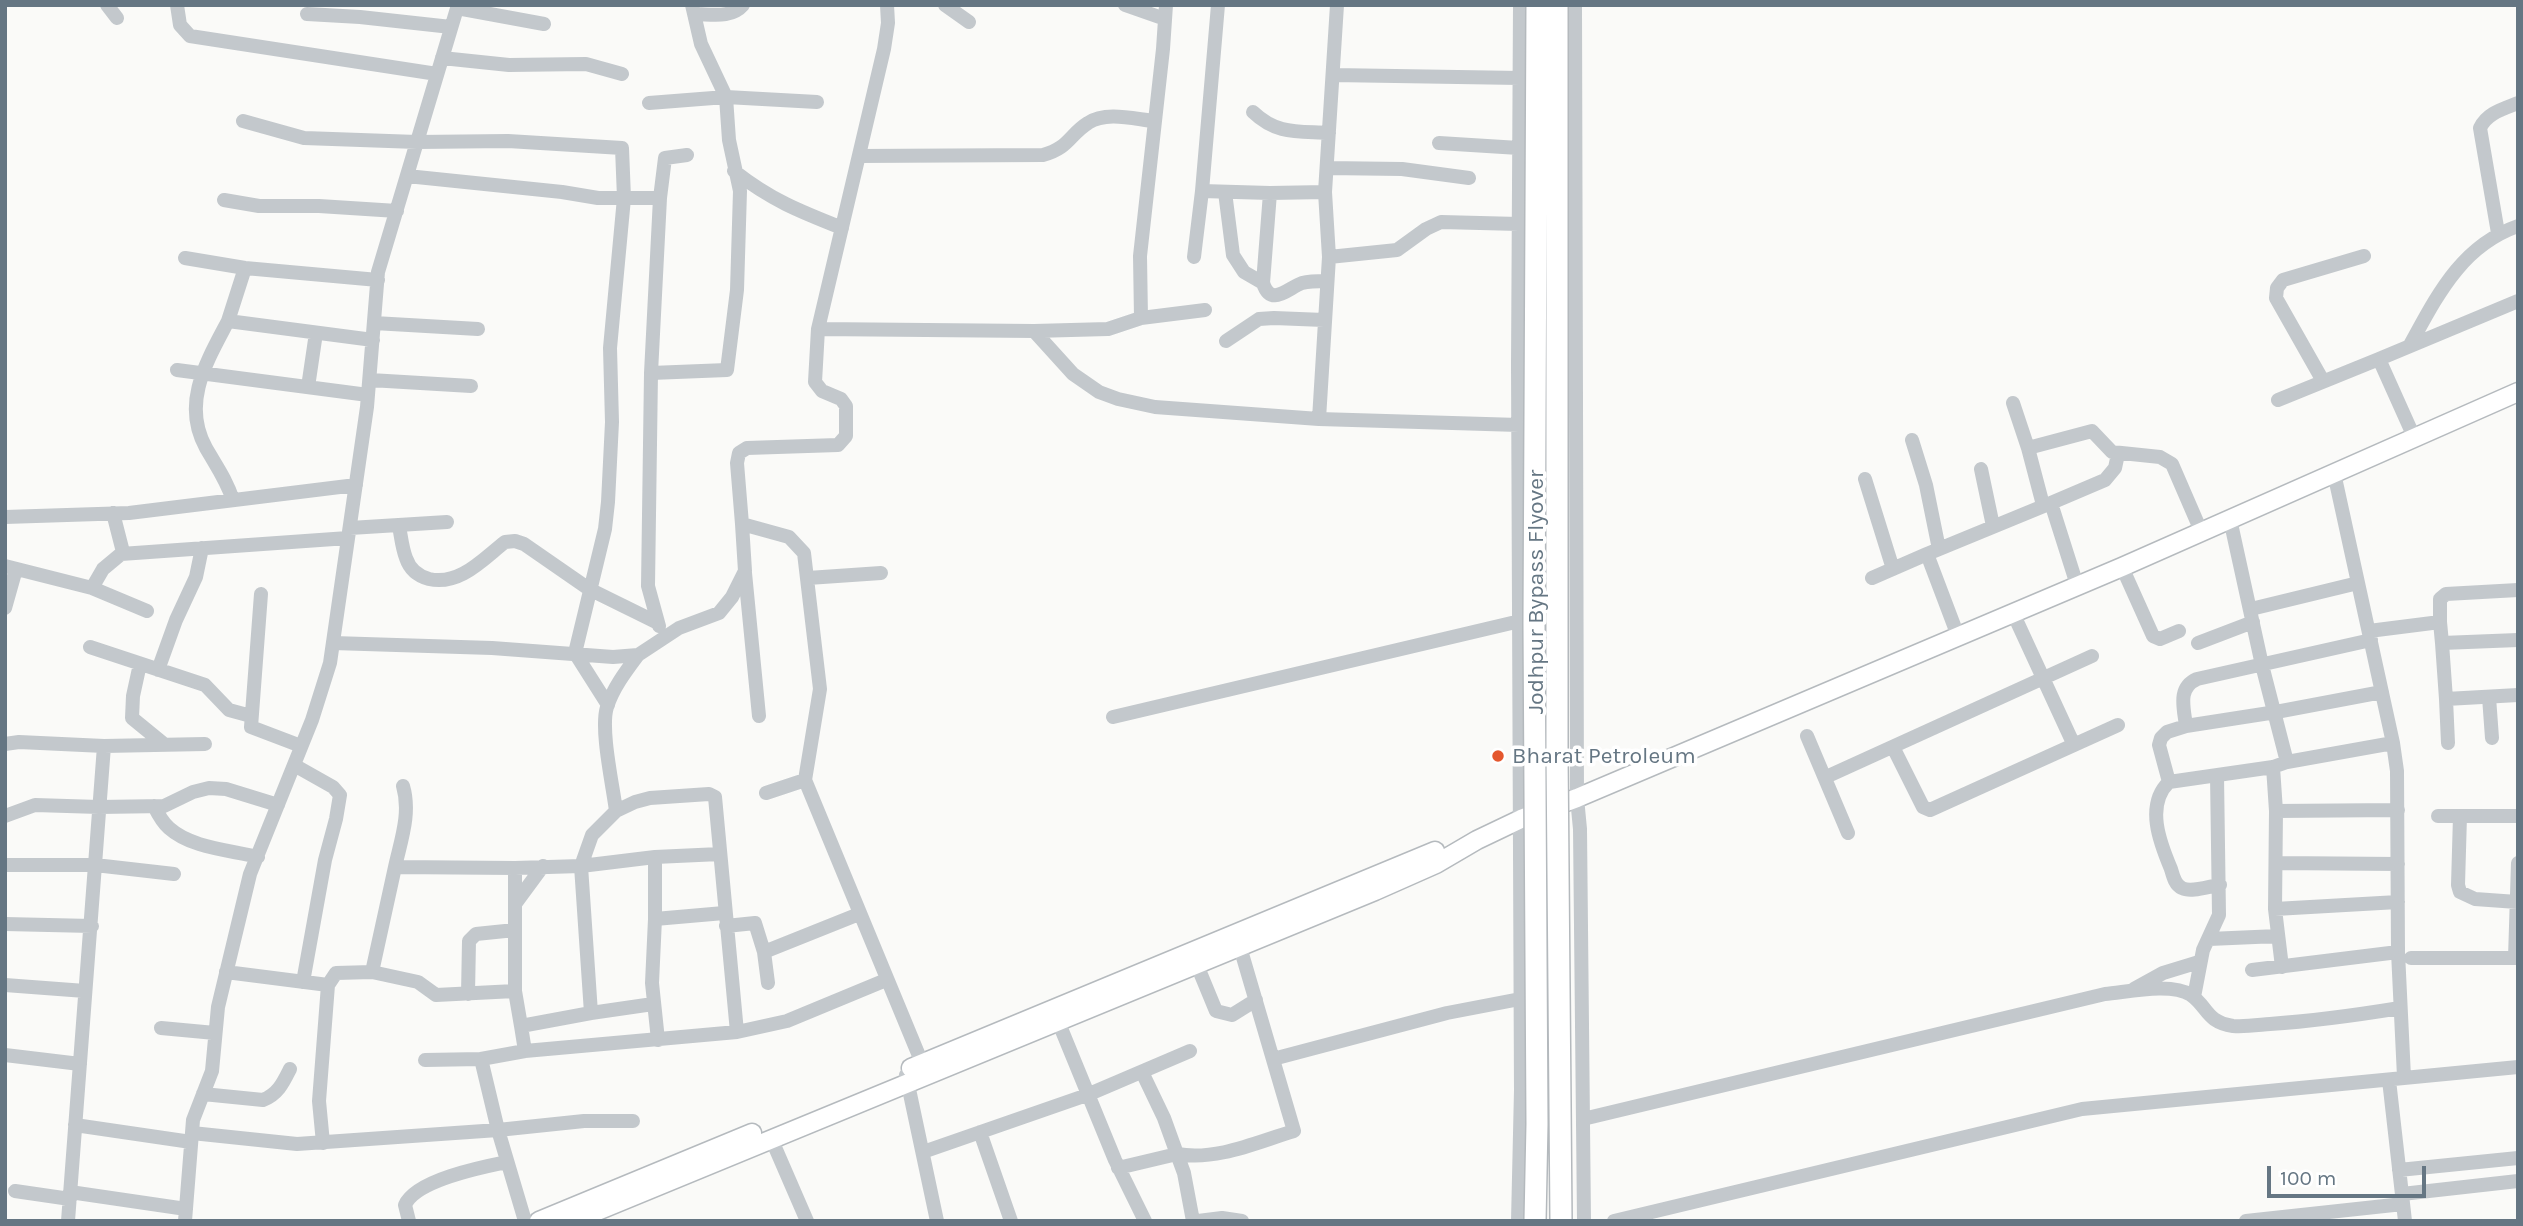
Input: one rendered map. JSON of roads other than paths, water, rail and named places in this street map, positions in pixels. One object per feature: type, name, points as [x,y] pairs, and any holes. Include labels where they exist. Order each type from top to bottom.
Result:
[{"type":"highway","name":"Jodhpur Bypass Flyover","points":[[1535,1221],[1537,5]]},
{"type":"highway","name":"Jodhpur Bypass Flyover","points":[[1557,5],[1561,1221]]},
{"type":"main road","points":[[573,1221],[771,1138],[912,1072],[1058,1021],[1436,864],[1521,819],[1577,798],[2122,567],[2518,392]]},
{"type":"main road","points":[[539,1221],[912,1072],[1437,850],[1477,840]]},
{"type":"street","points":[[107,5],[117,18]]},
{"type":"street","points":[[177,5],[180,25],[190,36],[437,74]]},
{"type":"street","points":[[651,373],[727,370],[737,290],[740,191],[729,139],[726,97],[701,44],[693,10],[729,15],[737,13],[743,5]]},
{"type":"street","points":[[759,716],[737,463],[739,453],[747,448],[838,445],[846,436],[846,405],[841,399],[822,391],[816,382],[818,329],[884,49],[888,23],[887,5]]},
{"type":"street","points":[[945,5],[969,22]]},
{"type":"street","points":[[1125,5],[1165,12],[1140,256],[1141,318]]},
{"type":"street","points":[[1194,257],[1218,5]]},
{"type":"street","points":[[1319,419],[1329,257],[1326,168],[1337,5]]},
{"type":"street","points":[[1518,1221],[1521,1149],[1520,5]]},
{"type":"street","points":[[1575,5],[1577,798],[1580,829],[1584,1221]]},
{"type":"street","points":[[15,1191],[70,1196],[186,1215],[193,1120],[212,1071],[218,1007],[250,874],[294,765],[330,663],[369,388],[378,280],[437,74],[458,6],[544,24]]},
{"type":"street","points":[[307,14],[452,27]]},
{"type":"street","points":[[442,58],[509,65],[586,64],[622,74]]},
{"type":"street","points":[[1333,75],[1520,78]]},
{"type":"street","points":[[649,103],[726,97],[817,102]]},
{"type":"street","points":[[2498,233],[2480,128],[2483,120],[2490,115],[2518,103]]},
{"type":"street","points":[[1253,111],[1265,123],[1281,129],[1329,133]]},
{"type":"street","points":[[859,156],[1043,155],[1056,151],[1087,123],[1099,118],[1154,121]]},
{"type":"street","points":[[243,121],[304,138],[417,142],[508,141],[622,148],[624,198],[610,348],[612,422],[608,502],[605,529],[575,653],[608,705]]},
{"type":"street","points":[[1439,143],[1519,148]]},
{"type":"street","points":[[660,630],[648,586],[651,373],[660,198],[665,158],[687,155]]},
{"type":"street","points":[[1326,168],[1402,169],[1469,178]]},
{"type":"street","points":[[734,171],[760,192],[842,228]]},
{"type":"street","points":[[407,176],[598,198],[660,198]]},
{"type":"street","points":[[1202,191],[1325,192]]},
{"type":"street","points":[[1225,192],[1233,256],[1244,272],[1263,284]]},
{"type":"street","points":[[1270,193],[1264,288],[1274,296],[1281,295],[1298,284],[1326,281]]},
{"type":"street","points":[[224,200],[259,206],[319,206],[397,211]]},
{"type":"street","points":[[1329,257],[1397,250],[1426,229],[1441,222],[1519,225]]},
{"type":"street","points":[[2410,345],[2435,300],[2469,254],[2498,233],[2518,226]]},
{"type":"street","points":[[2323,382],[2276,298],[2277,288],[2283,280],[2364,256]]},
{"type":"street","points":[[185,258],[244,268],[378,280]]},
{"type":"street","points":[[233,500],[226,480],[198,429],[196,413],[201,373],[228,321],[244,268]]},
{"type":"street","points":[[2278,400],[2518,301]]},
{"type":"street","points":[[818,329],[1108,330],[1141,318],[1205,310]]},
{"type":"street","points":[[1226,341],[1259,319],[1324,320]]},
{"type":"street","points":[[228,321],[373,340]]},
{"type":"street","points":[[374,323],[478,329]]},
{"type":"street","points":[[1034,331],[1073,374],[1099,391],[1118,399],[1155,407],[1319,419],[1519,425]]},
{"type":"street","points":[[308,387],[316,333]]},
{"type":"street","points":[[2379,359],[2414,437]]},
{"type":"street","points":[[177,370],[308,387],[471,386]]},
{"type":"street","points":[[2013,403],[2077,585]]},
{"type":"street","points":[[2028,448],[2087,430],[2095,433],[2108,449],[2118,454],[2160,457],[2172,464],[2202,531]]},
{"type":"street","points":[[1912,440],[1924,477],[1933,551],[1958,636]]},
{"type":"street","points":[[1872,578],[2105,480],[2115,468],[2118,454]]},
{"type":"street","points":[[1981,469],[1993,526]]},
{"type":"street","points":[[2333,473],[2398,771],[2398,902],[2404,955],[2397,1079],[2399,1170],[2405,1221]]},
{"type":"street","points":[[1865,479],[1893,569]]},
{"type":"street","points":[[5,517],[113,513],[356,485]]},
{"type":"street","points":[[113,513],[123,552],[121,554]]},
{"type":"street","points":[[2230,519],[2262,665],[2287,762]]},
{"type":"street","points":[[92,588],[103,569],[121,554],[447,522]]},
{"type":"street","points":[[742,524],[789,537],[804,553],[820,690],[805,780],[886,980],[912,1072],[923,1152],[937,1221]]},
{"type":"street","points":[[399,526],[406,558],[412,570],[423,577],[447,581],[461,575],[505,542],[514,541],[524,544],[589,589],[660,630],[678,628],[719,613],[732,597],[745,571]]},
{"type":"street","points":[[158,670],[176,620],[196,577],[202,548]]},
{"type":"street","points":[[2122,567],[2153,636],[2160,639],[2179,631]]},
{"type":"street","points":[[5,608],[10,568],[92,588],[147,611]]},
{"type":"street","points":[[808,578],[881,573]]},
{"type":"street","points":[[2198,643],[2252,616],[2358,583]]},
{"type":"street","points":[[2448,743],[2440,599],[2446,594],[2518,590]]},
{"type":"street","points":[[261,594],[251,727],[301,746]]},
{"type":"street","points":[[2013,612],[2073,743]]},
{"type":"street","points":[[1113,717],[1520,621]]},
{"type":"street","points":[[2186,726],[2183,696],[2191,681],[2370,636],[2440,622]]},
{"type":"street","points":[[616,811],[606,731],[608,705],[622,677],[660,630]]},
{"type":"street","points":[[2442,643],[2518,640]]},
{"type":"street","points":[[333,643],[492,648],[613,657],[638,655]]},
{"type":"street","points":[[90,647],[205,685],[229,710],[251,716]]},
{"type":"street","points":[[1826,777],[2092,656]]},
{"type":"street","points":[[140,664],[133,696],[132,718],[165,745]]},
{"type":"street","points":[[2169,782],[2159,745],[2167,732],[2186,726],[2382,692]]},
{"type":"street","points":[[2446,699],[2518,695]]},
{"type":"street","points":[[2489,697],[2492,738]]},
{"type":"street","points":[[1893,747],[1920,802],[1930,810],[2073,743],[2118,725]]},
{"type":"street","points":[[1807,736],[1848,833]]},
{"type":"street","points":[[2220,885],[2188,890],[2177,884],[2157,827],[2158,796],[2169,782],[2273,767],[2287,762],[2393,743]]},
{"type":"street","points":[[5,744],[205,744]]},
{"type":"street","points":[[68,1221],[104,746]]},
{"type":"street","points":[[294,765],[333,787],[340,795],[321,880],[303,982]]},
{"type":"street","points":[[2273,767],[2276,811],[2275,909],[2282,967]]},
{"type":"street","points":[[2193,997],[2199,962],[2219,915],[2217,775]]},
{"type":"street","points":[[766,793],[805,780]]},
{"type":"street","points":[[372,971],[406,814],[407,798],[403,786]]},
{"type":"street","points":[[5,816],[36,805],[164,806],[193,792],[209,788],[226,789],[278,805]]},
{"type":"street","points":[[591,1013],[581,866],[592,835],[616,811],[635,802],[650,798],[709,794],[715,797],[737,1032]]},
{"type":"street","points":[[153,806],[167,827],[178,835],[191,841],[258,857]]},
{"type":"street","points":[[2276,811],[2398,810]]},
{"type":"street","points":[[2438,816],[2518,816]]},
{"type":"street","points":[[2460,816],[2460,892],[2475,900],[2517,902]]},
{"type":"street","points":[[395,867],[581,866],[655,857],[720,854]]},
{"type":"street","points":[[655,857],[652,984],[658,1040]]},
{"type":"street","points":[[2276,863],[2398,864]]},
{"type":"street","points":[[2252,970],[2404,955],[2516,958],[2518,863]]},
{"type":"street","points":[[5,865],[95,865],[173,874]]},
{"type":"street","points":[[515,904],[543,866]]},
{"type":"street","points":[[515,868],[515,992],[526,1051]]},
{"type":"street","points":[[2275,909],[2398,902]]},
{"type":"street","points":[[764,952],[859,914]]},
{"type":"street","points":[[655,919],[755,923],[764,952],[768,983]]},
{"type":"street","points":[[5,924],[92,926]]},
{"type":"street","points":[[468,994],[468,941],[476,934],[515,930]]},
{"type":"street","points":[[2209,939],[2278,936]]},
{"type":"street","points":[[1118,1168],[1177,1154],[1202,1156],[1226,1152],[1294,1131],[1240,947]]},
{"type":"street","points":[[2130,992],[2163,973],[2199,962]]},
{"type":"street","points":[[1197,965],[1216,1011],[1232,1016],[1256,1000]]},
{"type":"street","points":[[323,1143],[319,1101],[328,985],[336,973],[372,971],[418,982],[436,995],[515,992]]},
{"type":"street","points":[[226,972],[328,985]]},
{"type":"street","points":[[425,1060],[481,1059],[526,1051],[737,1032],[787,1021],[886,980]]},
{"type":"street","points":[[5,985],[85,991]]},
{"type":"street","points":[[1583,1119],[2105,994],[2173,989],[2193,997],[2215,1021],[2236,1026],[2305,1022],[2400,1008]]},
{"type":"street","points":[[1273,1059],[1447,1013],[1520,999]]},
{"type":"street","points":[[521,1026],[653,1004]]},
{"type":"street","points":[[1058,1021],[1118,1168],[1145,1221]]},
{"type":"street","points":[[161,1028],[215,1033]]},
{"type":"street","points":[[923,1152],[1087,1095],[1190,1051]]},
{"type":"street","points":[[5,1055],[80,1064]]},
{"type":"street","points":[[481,1059],[498,1130],[525,1221]]},
{"type":"street","points":[[1614,1221],[2082,1109],[2518,1067]]},
{"type":"street","points":[[203,1094],[264,1100],[279,1090],[290,1069]]},
{"type":"street","points":[[1142,1072],[1164,1118],[1184,1173],[1195,1221],[1222,1218],[1242,1221]]},
{"type":"street","points":[[75,1125],[192,1138],[297,1144],[498,1130],[584,1121],[633,1121]]},
{"type":"street","points":[[980,1132],[1011,1221]]},
{"type":"street","points":[[771,1138],[807,1221]]},
{"type":"street","points":[[2399,1170],[2518,1158]]},
{"type":"street","points":[[409,1221],[405,1205],[412,1194],[450,1176],[507,1162]]},
{"type":"street","points":[[2246,1221],[2518,1181]]},
{"type":"place","name":"Bharat Petroleum","points":[[1498,756]]}]
